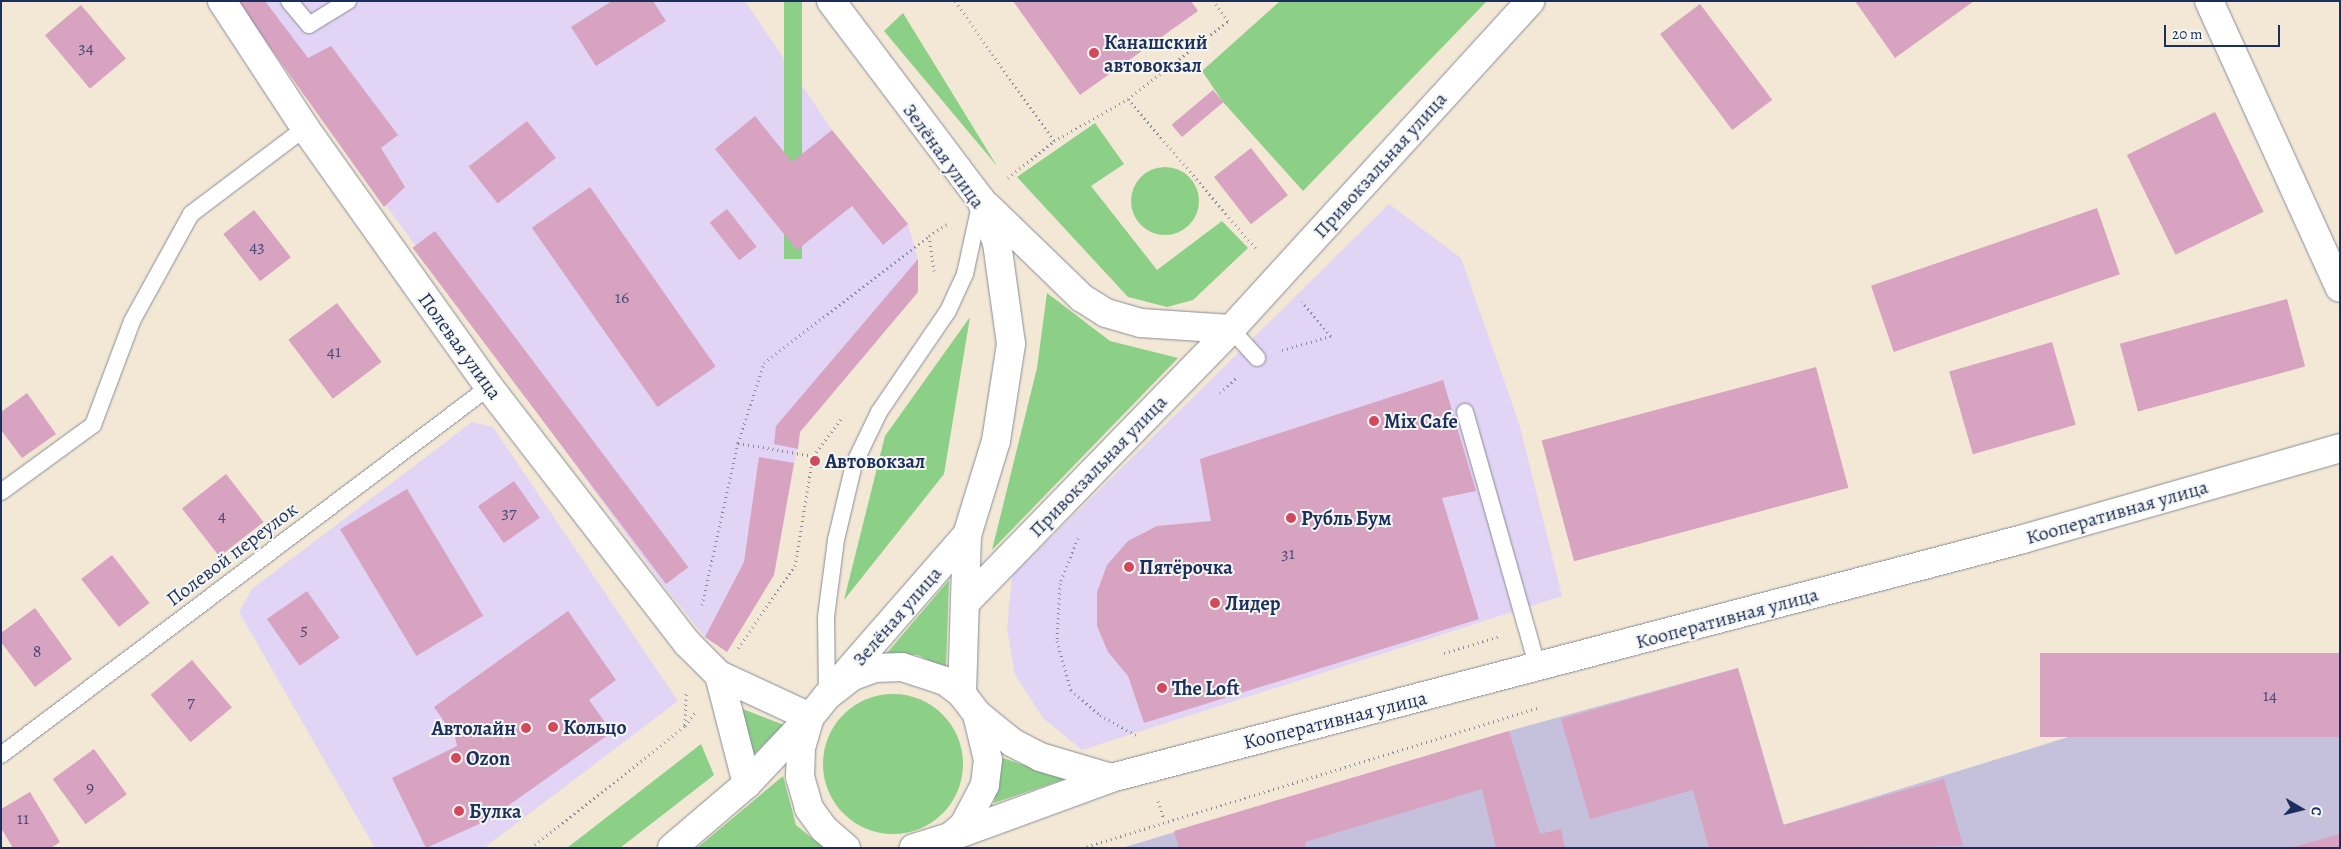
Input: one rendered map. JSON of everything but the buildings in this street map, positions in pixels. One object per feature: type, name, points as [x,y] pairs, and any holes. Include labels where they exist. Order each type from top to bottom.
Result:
[{"type":"street","name":"Полевая улица","points":[[222,1],[305,128],[489,387],[687,643],[719,675],[810,717]]},
{"type":"street","name":"Зелёная улица","points":[[831,1],[981,200],[997,243],[1011,344],[996,441],[967,536],[965,603],[969,704]]},
{"type":"street","name":"Привокзальная улица","points":[[965,603],[1231,330],[1530,1]]},
{"type":"street","points":[[2209,1],[2340,288]]},
{"type":"street","points":[[981,200],[1082,298],[1106,313],[1141,323],[1231,330]]},
{"type":"street","name":"Кооперативная улица","points":[[914,848],[950,837],[1111,778],[1538,668],[2023,539],[2340,448]]},
{"type":"street","name":"Зелёная улица","points":[[827,696],[967,536]]},
{"type":"street","points":[[672,848],[747,784],[810,717],[827,696],[852,676],[875,668],[902,667],[931,674],[969,704],[1013,743],[1040,757],[1111,778]]},
{"type":"street","points":[[719,675],[747,784]]},
{"type":"street","points":[[950,837],[976,810],[985,785],[986,737],[969,704]]},
{"type":"street","points":[[810,717],[801,748],[802,784],[809,808],[824,829],[846,848]]},
{"type":"lane","points":[[289,1],[309,25],[348,1]]},
{"type":"lane","points":[[1,492],[94,425],[132,321],[191,214],[305,128]]},
{"type":"lane","points":[[827,696],[826,617],[836,540],[854,464],[878,412],[948,311],[965,274],[981,200]]},
{"type":"lane","points":[[1231,330],[1256,358]]},
{"type":"lane","name":"Полевой переулок","points":[[1,755],[489,387]]},
{"type":"lane","points":[[1465,412],[1538,668]]},
{"type":"path","points":[[955,1],[1054,141],[1128,99],[1228,20],[1214,1]]},
{"type":"path","points":[[1128,99],[1331,336],[1256,358],[1215,398]]},
{"type":"path","points":[[685,726],[687,643],[697,628],[738,443],[764,363],[930,236]]},
{"type":"path","points":[[738,443],[813,456]]},
{"type":"path","points":[[1079,535],[1060,583],[1057,631],[1071,690],[1100,715],[1135,732],[1164,819]]},
{"type":"path","points":[[532,848],[685,726],[719,675]]},
{"type":"path","points":[[1082,848],[1164,819],[1536,708]]},
{"type":"shaded area","points":[[237,1],[745,1],[832,130],[908,224],[918,259],[918,292],[800,432],[774,575],[727,652],[705,637],[663,585]]},
{"type":"shaded area","points":[[1389,204],[1461,258],[1519,423],[1562,596],[1082,750],[1043,718],[1015,675],[1007,628],[1012,576]]},
{"type":"shaded area","points":[[472,422],[493,427],[678,701],[484,848],[375,848],[239,612],[252,589]]},
{"type":"shaded area","points":[[2340,653],[2340,848],[1122,848],[1509,731],[1738,668],[1784,825]]},
{"type":"green space","points":[[784,1],[802,1],[802,259],[784,259]]},
{"type":"green space","points":[[1280,1],[1487,1],[1303,191],[1223,102],[1202,71]]},
{"type":"green space","points":[[903,13],[997,166],[884,31]]},
{"type":"green space","points":[[1095,123],[1124,164],[1091,186],[1157,270],[1222,221],[1248,248],[1193,300],[1167,307],[1128,297],[1017,177]]},
{"type":"green space","points":[[1165,167],[1178,170],[1189,177],[1196,188],[1199,201],[1196,214],[1189,225],[1178,232],[1165,235],[1152,232],[1141,225],[1134,214],[1131,201],[1134,188],[1141,177],[1152,170]]},
{"type":"green space","points":[[1047,293],[1110,341],[1178,358],[992,550],[1037,368]]},
{"type":"green space","points":[[970,317],[944,474],[844,600],[885,436]]},
{"type":"green space","points":[[949,580],[946,669],[918,655],[887,653]]},
{"type":"green space","points":[[893,694],[907,695],[920,699],[932,705],[943,714],[952,725],[958,737],[962,750],[962,778],[958,791],[952,803],[943,814],[932,823],[920,829],[907,833],[893,834],[879,833],[866,829],[854,823],[843,814],[834,803],[828,791],[824,778],[823,764],[824,750],[828,737],[834,725],[843,714],[854,705],[866,699],[879,695]]},
{"type":"green space","points":[[740,708],[784,725],[752,756]]},
{"type":"green space","points":[[701,744],[714,775],[620,848],[567,848]]},
{"type":"green space","points":[[1000,757],[1065,779],[994,803]]},
{"type":"green space","points":[[783,776],[796,825],[824,848],[697,848]]},
{"type":"place","name":"Канашский автовокзал","points":[[1094,53]]},
{"type":"place","name":"Mix Cafe","points":[[1374,421]]},
{"type":"place","name":"Автовокзал","points":[[815,461]]},
{"type":"place","name":"Рубль Бум","points":[[1291,518]]},
{"type":"place","name":"Пятёрочка","points":[[1129,567]]},
{"type":"place","name":"Лидер","points":[[1215,603]]},
{"type":"place","name":"The Loft","points":[[1162,688]]},
{"type":"place","name":"Кольцо","points":[[553,727]]},
{"type":"place","name":"Автолайн","points":[[526,728]]},
{"type":"place","name":"Ozon","points":[[456,758]]},
{"type":"place","name":"Булка","points":[[459,811]]}]
